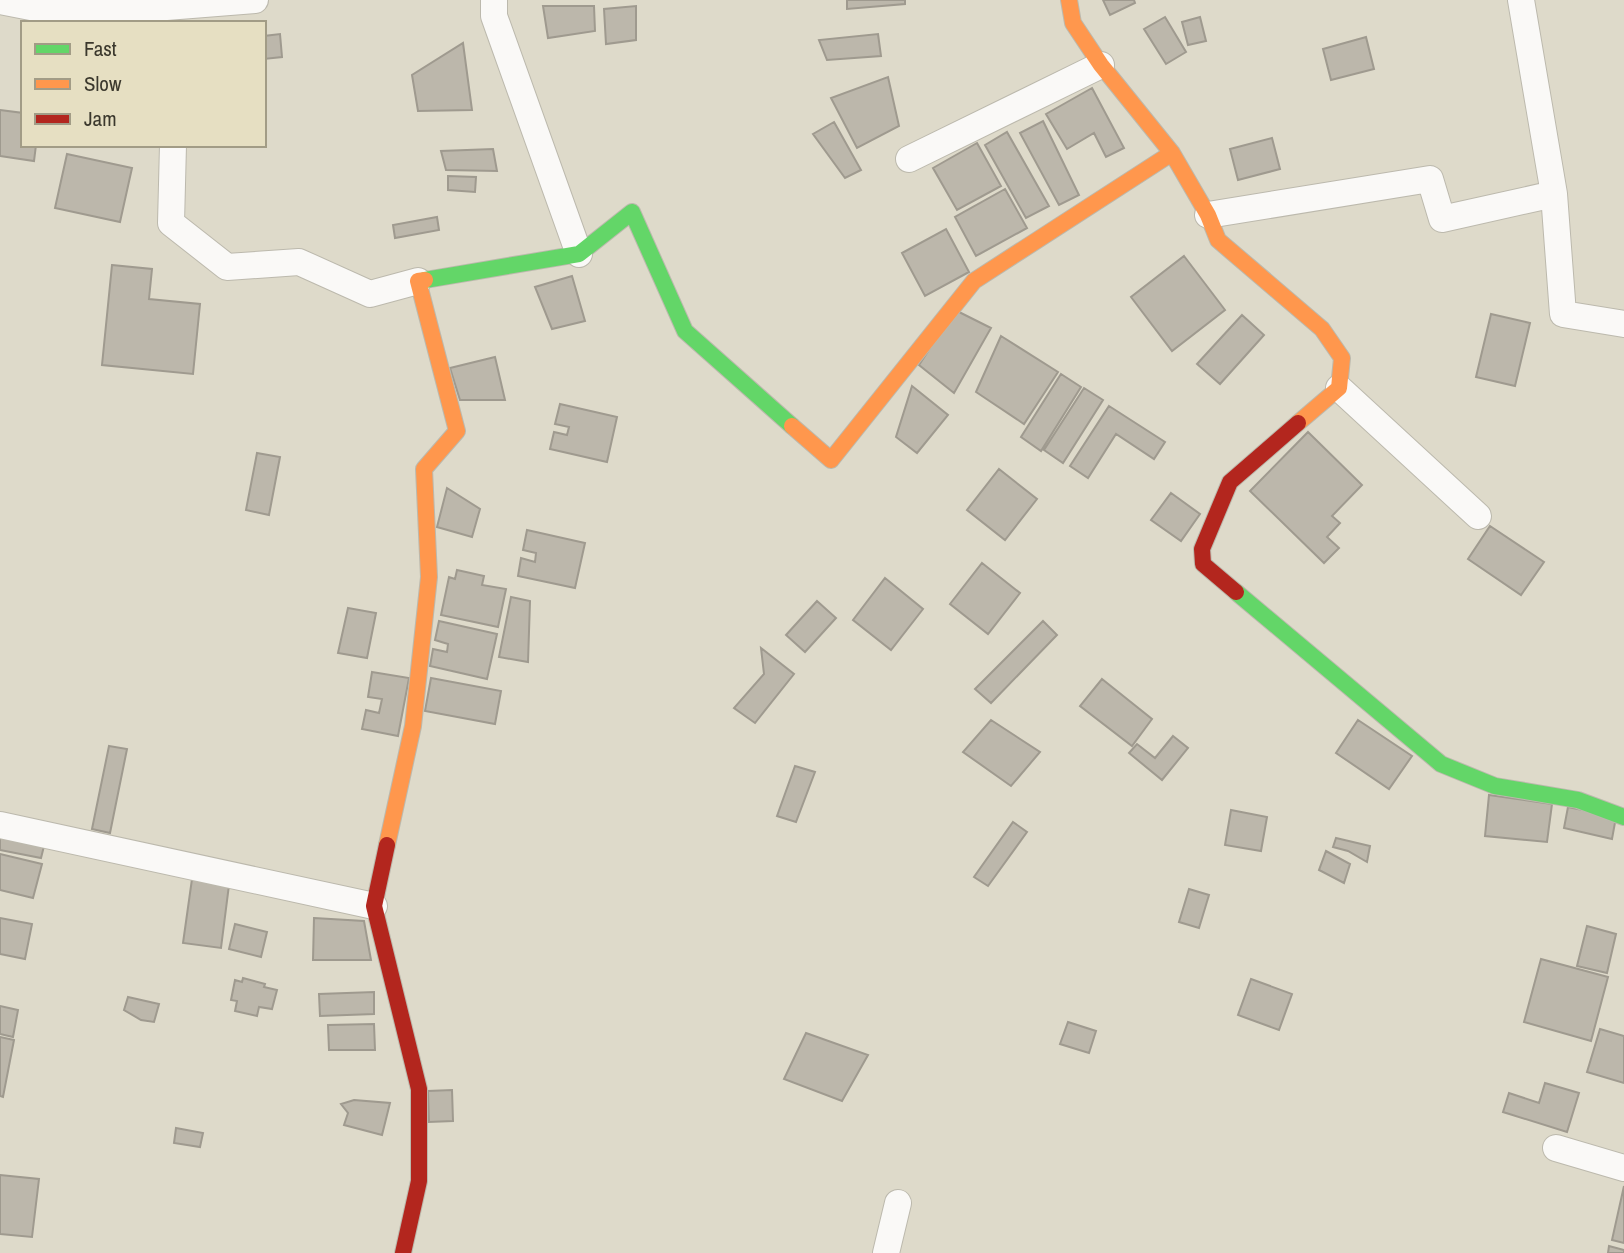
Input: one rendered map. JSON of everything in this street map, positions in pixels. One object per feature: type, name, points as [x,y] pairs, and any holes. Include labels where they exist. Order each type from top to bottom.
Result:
[{"type":"street","points":[[0,1],[46,10],[103,12],[255,0]]},
{"type":"street","points":[[494,0],[494,16],[579,254]]},
{"type":"street","points":[[1069,0],[1073,23],[1101,65],[1172,153],[1208,215],[1218,240],[1322,329],[1342,358],[1339,388],[1230,482],[1202,549],[1203,564],[1441,764],[1495,786],[1578,800],[1624,817]]},
{"type":"street","points":[[1521,0],[1554,194],[1563,314],[1624,324]]},
{"type":"street","points":[[909,159],[1101,65]]},
{"type":"street","points":[[173,147],[172,223],[227,267],[299,262],[370,294],[418,281],[579,254],[632,212],[685,331],[831,460],[974,281],[1172,153]]},
{"type":"street","points":[[1208,215],[1430,179],[1442,219],[1554,194]]},
{"type":"street","points":[[404,1253],[419,1181],[419,1089],[374,906],[413,726],[429,577],[424,469],[457,431],[418,281]]},
{"type":"street","points":[[1339,388],[1478,516]]},
{"type":"street","points":[[0,825],[374,906]]},
{"type":"street","points":[[1556,1148],[1624,1168]]},
{"type":"street","points":[[886,1253],[898,1203]]},
{"type":"building","points":[[847,0],[905,0],[905,4],[847,9]]},
{"type":"building","points":[[1103,0],[1134,0],[1135,3],[1110,15]]},
{"type":"building","points":[[543,6],[594,6],[595,31],[548,38]]},
{"type":"building","points":[[636,6],[636,40],[606,44],[604,9]]},
{"type":"building","points":[[1165,17],[1186,52],[1166,64],[1144,29]]},
{"type":"building","points":[[1200,17],[1206,41],[1188,45],[1182,22]]},
{"type":"building","points":[[280,34],[282,57],[266,59],[266,36]]},
{"type":"building","points":[[878,34],[881,56],[827,60],[819,40]]},
{"type":"building","points":[[1366,37],[1374,69],[1331,80],[1323,49]]},
{"type":"building","points":[[463,43],[472,110],[418,111],[412,75]]},
{"type":"building","points":[[888,77],[899,126],[857,148],[831,98]]},
{"type":"building","points":[[1092,88],[1124,148],[1106,157],[1094,133],[1067,149],[1046,114]]},
{"type":"building","points":[[0,110],[21,113],[21,147],[36,147],[34,161],[0,156]]},
{"type":"building","points":[[1043,121],[1079,195],[1059,205],[1020,133]]},
{"type":"building","points":[[834,122],[861,170],[845,178],[813,134]]},
{"type":"building","points":[[1007,132],[1049,206],[1026,218],[985,145]]},
{"type":"building","points":[[1272,138],[1280,169],[1238,180],[1230,149]]},
{"type":"building","points":[[977,143],[1001,186],[957,210],[933,168]]},
{"type":"building","points":[[493,149],[497,171],[446,170],[441,151]]},
{"type":"building","points":[[67,154],[132,168],[120,222],[55,208]]},
{"type":"building","points":[[448,176],[476,177],[475,192],[448,190]]},
{"type":"building","points":[[1005,189],[1027,228],[976,256],[955,217]]},
{"type":"building","points":[[437,217],[439,230],[395,238],[393,225]]},
{"type":"building","points":[[946,229],[969,272],[925,296],[902,253]]},
{"type":"building","points":[[1184,256],[1225,310],[1172,351],[1131,297]]},
{"type":"building","points":[[112,265],[152,269],[149,299],[200,304],[193,374],[102,365]]},
{"type":"building","points":[[572,276],[585,321],[552,329],[535,287]]},
{"type":"building","points":[[955,310],[991,328],[954,393],[919,365]]},
{"type":"building","points":[[1491,314],[1530,323],[1515,386],[1476,377]]},
{"type":"building","points":[[1242,315],[1264,335],[1220,384],[1197,364]]},
{"type":"building","points":[[1001,336],[1058,372],[1024,424],[976,392]]},
{"type":"building","points":[[495,357],[505,400],[460,400],[450,368]]},
{"type":"building","points":[[1061,374],[1081,387],[1041,451],[1021,437]]},
{"type":"building","points":[[912,386],[948,415],[917,453],[896,437]]},
{"type":"building","points":[[1084,388],[1103,400],[1063,463],[1044,450]]},
{"type":"building","points":[[560,404],[617,417],[607,462],[550,449],[554,432],[567,435],[569,427],[555,424]]},
{"type":"building","points":[[1109,406],[1165,442],[1154,459],[1116,434],[1088,478],[1070,466]]},
{"type":"building","points":[[1308,432],[1362,485],[1332,516],[1340,523],[1327,537],[1339,548],[1324,563],[1250,491]]},
{"type":"building","points":[[257,453],[280,457],[269,515],[246,510]]},
{"type":"building","points":[[999,469],[1037,499],[1005,540],[967,510]]},
{"type":"building","points":[[447,488],[480,509],[472,537],[437,527]]},
{"type":"building","points":[[1171,493],[1200,514],[1181,541],[1151,520]]},
{"type":"building","points":[[1490,526],[1544,562],[1521,595],[1468,559]]},
{"type":"building","points":[[527,530],[585,543],[575,588],[518,576],[521,558],[535,562],[536,553],[523,550]]},
{"type":"building","points":[[982,563],[1020,593],[988,634],[950,604]]},
{"type":"building","points":[[457,570],[484,576],[482,585],[506,589],[498,627],[441,615],[449,577],[455,579]]},
{"type":"building","points":[[885,578],[923,609],[891,650],[853,620]]},
{"type":"building","points":[[511,597],[530,601],[528,662],[499,657]]},
{"type":"building","points":[[817,601],[836,618],[805,652],[786,635]]},
{"type":"building","points":[[348,608],[376,613],[367,658],[338,653]]},
{"type":"building","points":[[439,621],[497,634],[487,679],[430,666],[433,649],[447,652],[448,644],[435,640]]},
{"type":"building","points":[[1043,621],[1057,635],[991,703],[975,689]]},
{"type":"building","points":[[761,648],[794,674],[755,723],[734,708],[764,674]]},
{"type":"building","points":[[372,672],[409,678],[398,736],[362,729],[366,710],[379,713],[382,699],[368,697]]},
{"type":"building","points":[[431,678],[501,691],[495,724],[425,711]]},
{"type":"building","points":[[1102,679],[1152,719],[1132,746],[1080,706]]},
{"type":"building","points":[[991,720],[1040,752],[1011,786],[963,752]]},
{"type":"building","points":[[1358,720],[1412,756],[1389,789],[1336,753]]},
{"type":"building","points":[[1173,736],[1188,748],[1162,780],[1129,753],[1137,744],[1155,758]]},
{"type":"building","points":[[109,746],[127,749],[110,833],[92,829]]},
{"type":"building","points":[[795,766],[815,772],[796,822],[777,816]]},
{"type":"building","points":[[1489,795],[1552,804],[1547,842],[1485,836]]},
{"type":"building","points":[[1568,807],[1616,817],[1612,839],[1564,828]]},
{"type":"building","points":[[1231,810],[1267,817],[1261,851],[1225,845]]},
{"type":"building","points":[[1013,822],[1027,832],[988,886],[974,877]]},
{"type":"building","points":[[0,829],[46,838],[41,858],[0,850]]},
{"type":"building","points":[[1336,838],[1370,846],[1367,862],[1348,851],[1333,847]]},
{"type":"building","points":[[1326,851],[1350,864],[1344,883],[1319,870]]},
{"type":"building","points":[[0,854],[42,864],[33,898],[0,890]]},
{"type":"building","points":[[192,879],[229,885],[221,948],[183,943]]},
{"type":"building","points":[[1189,889],[1209,895],[1199,928],[1179,922]]},
{"type":"building","points":[[0,918],[32,924],[25,959],[0,954]]},
{"type":"building","points":[[314,918],[364,921],[371,960],[313,960]]},
{"type":"building","points":[[235,924],[267,932],[261,957],[229,949]]},
{"type":"building","points":[[1587,926],[1616,934],[1607,973],[1577,966]]},
{"type":"building","points":[[1541,959],[1608,977],[1591,1041],[1524,1022]]},
{"type":"building","points":[[243,978],[277,990],[272,1009],[259,1007],[257,1016],[235,1011],[237,1001],[231,1000],[235,980],[242,982]]},
{"type":"building","points":[[1251,979],[1292,994],[1279,1030],[1238,1015]]},
{"type":"building","points":[[374,992],[374,1014],[320,1016],[319,994]]},
{"type":"building","points":[[128,997],[159,1004],[154,1022],[141,1020],[124,1010]]},
{"type":"building","points":[[0,1006],[18,1010],[13,1037],[0,1034]]},
{"type":"building","points":[[1068,1022],[1096,1031],[1089,1053],[1060,1044]]},
{"type":"building","points":[[374,1024],[375,1050],[329,1050],[328,1025]]},
{"type":"building","points":[[1600,1029],[1624,1036],[1624,1083],[1587,1072]]},
{"type":"building","points":[[806,1033],[868,1055],[842,1101],[784,1079]]},
{"type":"building","points":[[0,1037],[14,1040],[3,1097],[0,1096]]},
{"type":"building","points":[[1545,1083],[1579,1093],[1567,1132],[1503,1112],[1509,1093],[1539,1103]]},
{"type":"building","points":[[452,1090],[453,1121],[429,1122],[428,1091]]},
{"type":"building","points":[[354,1100],[390,1103],[382,1135],[344,1125],[348,1113],[341,1104]]},
{"type":"building","points":[[176,1128],[203,1133],[200,1147],[174,1143]]},
{"type":"building","points":[[0,1175],[39,1179],[32,1237],[0,1234]]},
{"type":"building","points":[[1624,1186],[1624,1243],[1612,1240]]},
{"type":"building","points":[[1609,1246],[1624,1250],[1624,1253],[1608,1253]]},
{"type":"traffic: fast","points":[[425,280],[579,254],[632,212],[685,331],[792,426]]},
{"type":"traffic: fast","points":[[1236,592],[1441,764],[1495,786],[1578,800],[1624,817]]},
{"type":"traffic: slow","points":[[1069,0],[1073,23],[1101,65],[1172,153],[1208,215],[1218,240],[1322,329],[1342,358],[1339,388],[1298,423]]},
{"type":"traffic: slow","points":[[792,426],[831,460],[974,281],[1172,153]]},
{"type":"traffic: slow","points":[[387,845],[413,726],[429,577],[424,469],[457,431],[418,281],[425,280]]},
{"type":"traffic: jam","points":[[1236,592],[1203,564],[1202,549],[1230,482],[1298,423]]},
{"type":"traffic: jam","points":[[387,845],[374,906],[419,1089],[419,1181],[403,1253]]}]
